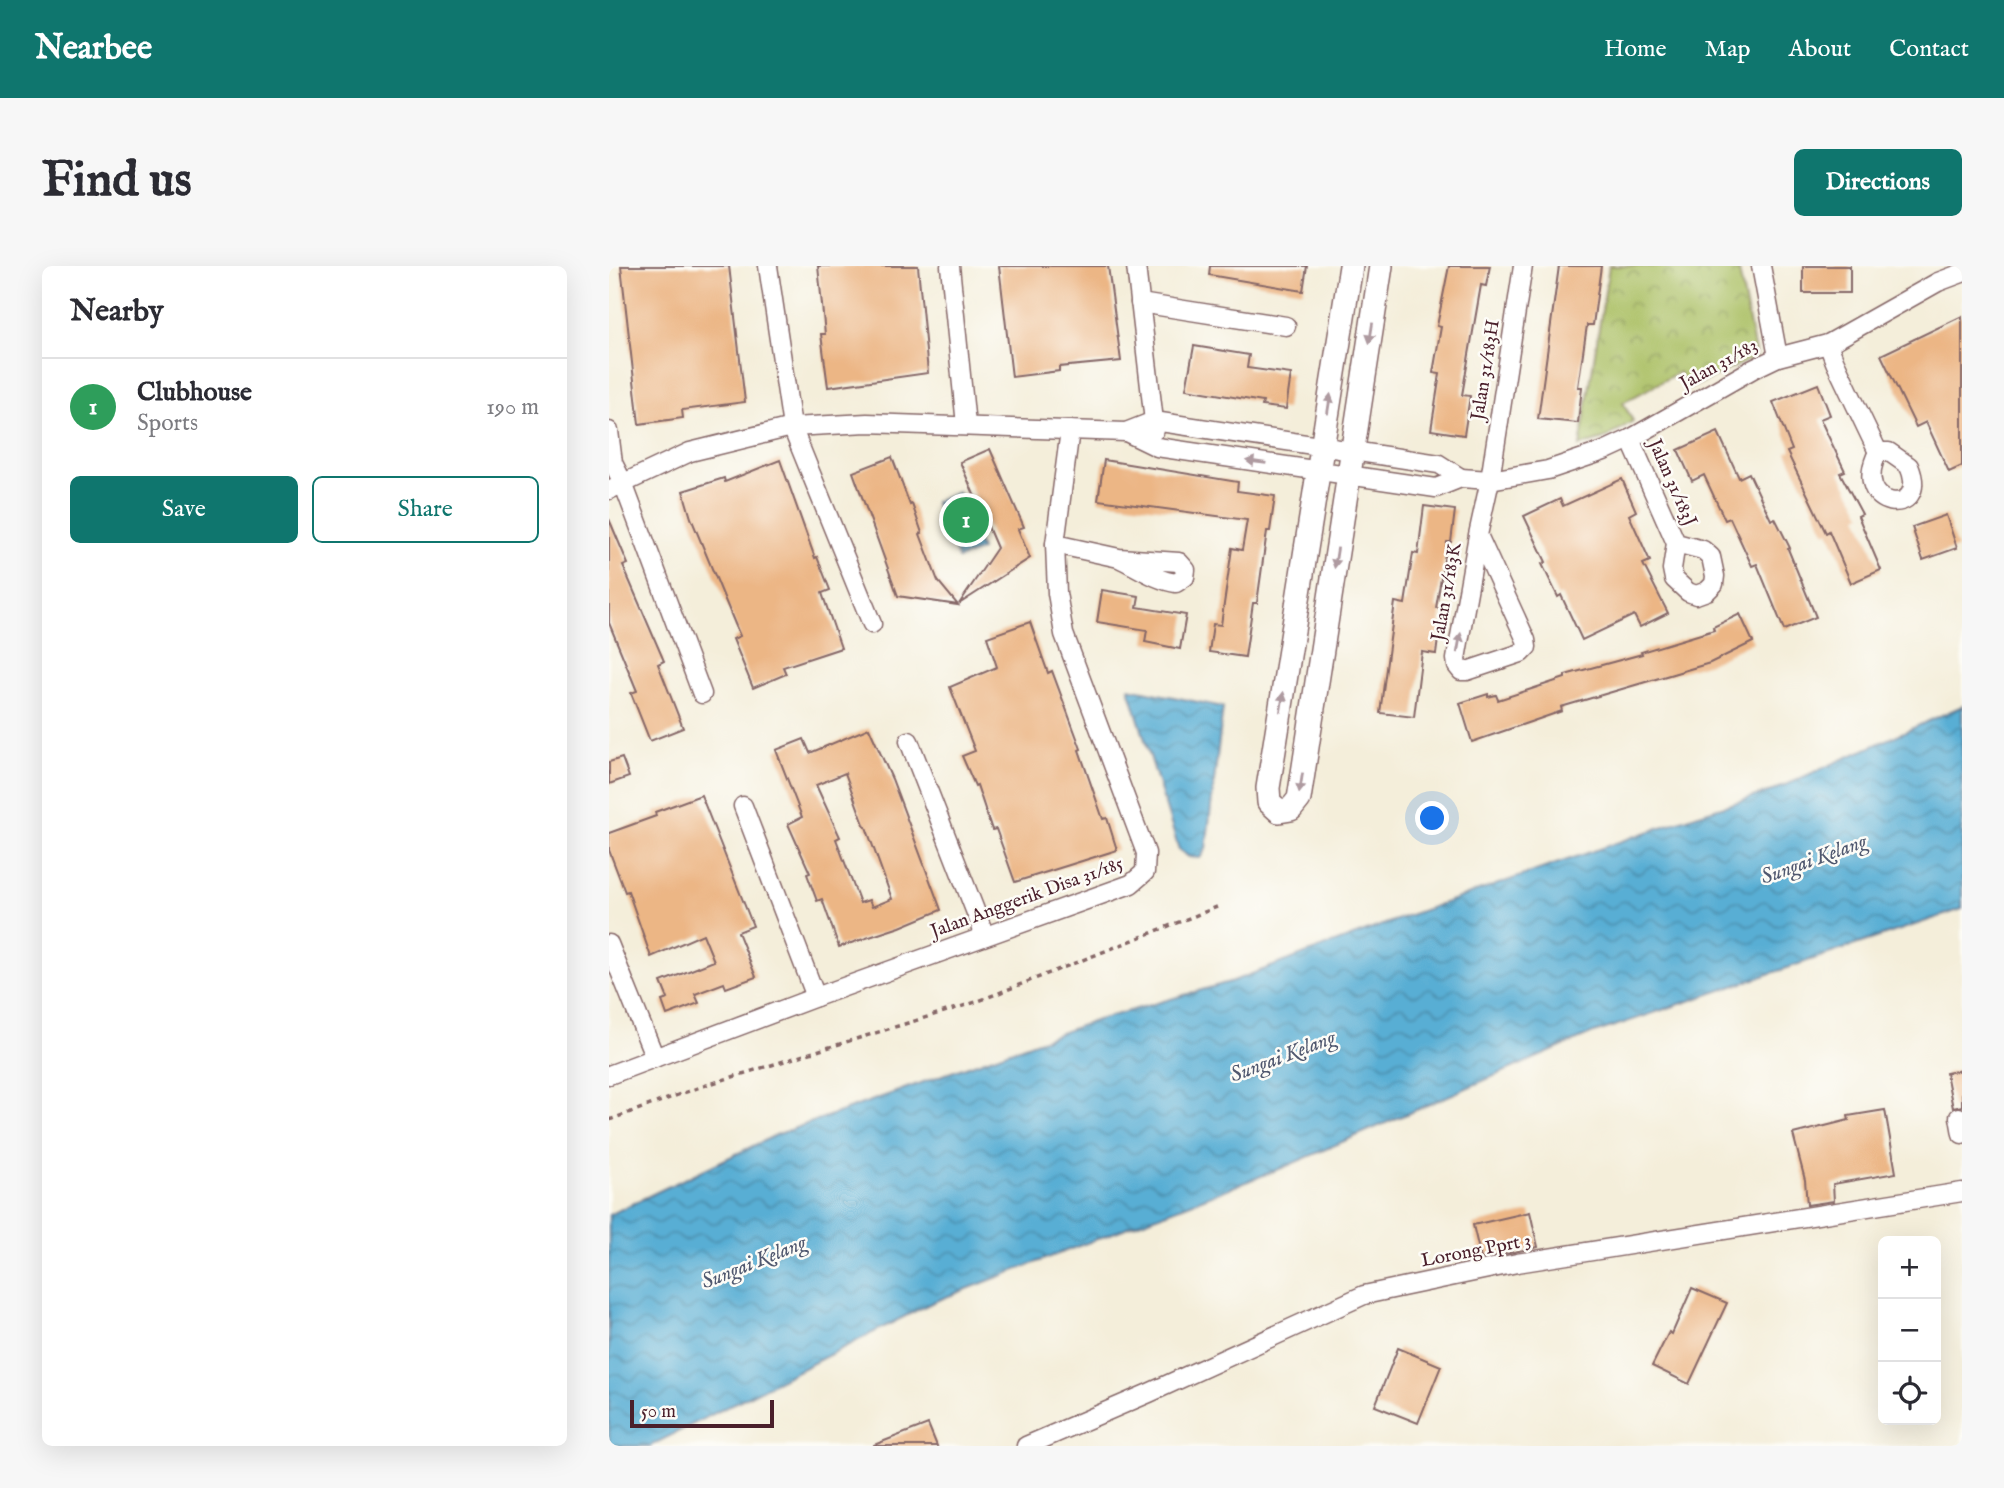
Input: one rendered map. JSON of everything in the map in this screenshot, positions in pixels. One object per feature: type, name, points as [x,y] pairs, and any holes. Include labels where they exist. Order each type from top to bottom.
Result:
[{"type":"street","points":[[768,266],[792,427],[872,624]]},
{"type":"street","points":[[950,266],[966,425]]},
{"type":"street","points":[[1136,266],[1157,447]]},
{"type":"street","points":[[1351,266],[1268,788],[1269,802],[1279,811],[1291,809],[1299,799],[1381,266]]},
{"type":"street","name":"Jalan 31/183H","points":[[1490,480],[1523,266]]},
{"type":"street","points":[[1761,266],[1778,357]]},
{"type":"street","name":"Jalan 31/183","points":[[1461,478],[1490,480],[1548,470],[1604,451],[1778,357],[1828,344],[1936,274],[1962,273]]},
{"type":"street","points":[[1140,303],[1286,326]]},
{"type":"street","points":[[1828,344],[1878,452]]},
{"type":"street","points":[[616,487],[690,452],[792,427],[867,423],[1126,432],[1154,421],[1439,464],[1461,478]]},
{"type":"street","name":"Jalan Anggerik Disa 31/185","points":[[609,1075],[816,996],[1131,884],[1145,872],[1146,853],[1063,634],[1057,593],[1055,544],[1070,430]]},
{"type":"street","points":[[609,431],[616,487],[702,694]]},
{"type":"street","points":[[1126,432],[1157,447],[1436,488],[1461,478]]},
{"type":"street","name":"Jalan 31/183J","points":[[1630,439],[1676,543]]},
{"type":"street","points":[[1409,484],[1413,460]]},
{"type":"street","name":"Jalan 31/183K","points":[[1478,534],[1527,647],[1521,653],[1461,671],[1456,659],[1478,534],[1490,480]]},
{"type":"street","points":[[1055,544],[1119,558]]},
{"type":"street","points":[[909,741],[985,936]]},
{"type":"street","points":[[743,806],[816,996]]},
{"type":"street","points":[[609,944],[655,1058]]},
{"type":"street","name":"Lorong Pprt 3","points":[[1026,1446],[1364,1295],[1517,1263],[1962,1192]]},
{"type":"path","points":[[609,1121],[700,1087],[976,1002],[1217,907]]},
{"type":"green space","points":[[1609,266],[1738,266],[1756,357],[1688,389],[1679,372],[1623,403],[1633,421],[1604,439],[1580,446]]},
{"type":"water","points":[[958,492],[981,550],[958,559],[935,502]]},
{"type":"water","points":[[1129,688],[1223,707],[1206,849],[1200,858],[1189,857],[1179,850]]},
{"type":"water","name":"Sungai Kelang","points":[[1962,706],[1962,909],[1591,1034],[1282,1168],[933,1302],[650,1446],[609,1446],[609,1215],[776,1135],[1091,1022],[1233,981],[1404,917],[1772,791]]},
{"type":"building","points":[[621,266],[729,266],[745,402],[682,410],[683,418],[639,424]]},
{"type":"building","points":[[818,266],[918,266],[928,373],[828,387],[821,334],[825,334]]},
{"type":"building","points":[[999,266],[1108,266],[1121,361],[1059,367],[1059,371],[1012,377]]},
{"type":"building","points":[[1210,266],[1307,266],[1303,291],[1209,275]]},
{"type":"building","points":[[1449,266],[1490,266],[1486,286],[1481,285],[1462,395],[1470,396],[1464,435],[1431,430],[1440,374],[1433,373],[1441,327],[1437,326]]},
{"type":"building","points":[[1559,266],[1601,266],[1593,325],[1587,325],[1578,387],[1582,387],[1578,423],[1538,419]]},
{"type":"building","points":[[1803,266],[1850,266],[1850,293],[1803,293]]},
{"type":"building","points":[[1962,316],[1962,466],[1949,472],[1926,422],[1916,427],[1881,355]]},
{"type":"building","points":[[1194,346],[1249,355],[1247,368],[1291,374],[1286,409],[1262,406],[1263,402],[1186,389]]},
{"type":"building","points":[[1818,384],[1830,415],[1820,419],[1845,471],[1840,473],[1862,514],[1858,516],[1881,570],[1851,583],[1829,531],[1826,533],[1787,452],[1792,450],[1773,402]]},
{"type":"building","points":[[1718,432],[1739,478],[1749,473],[1771,520],[1775,518],[1790,548],[1788,549],[1816,617],[1784,630],[1757,564],[1752,566],[1730,518],[1725,520],[1704,475],[1692,481],[1678,450]]},
{"type":"building","points":[[990,449],[1024,527],[1018,529],[1030,558],[959,604],[997,548],[960,462]]},
{"type":"building","points":[[892,457],[910,505],[912,504],[938,581],[958,605],[898,596],[853,472]]},
{"type":"building","points":[[780,460],[815,558],[817,557],[830,590],[822,593],[841,648],[783,667],[786,674],[753,688],[733,639],[740,636],[691,518],[683,491],[724,478],[725,482]]},
{"type":"building","points":[[1104,460],[1238,482],[1237,491],[1275,496],[1245,657],[1209,652],[1213,624],[1221,625],[1232,548],[1242,550],[1247,520],[1098,500]]},
{"type":"building","points":[[1622,479],[1636,511],[1629,515],[1650,561],[1643,564],[1668,613],[1640,627],[1634,615],[1582,640],[1561,595],[1558,597],[1542,564],[1546,562],[1524,516],[1560,499],[1563,506]]},
{"type":"building","points":[[1424,506],[1455,510],[1451,542],[1447,542],[1436,608],[1442,609],[1436,654],[1422,652],[1414,717],[1380,713],[1395,602],[1405,604],[1413,553],[1418,554]]},
{"type":"building","points":[[1946,515],[1957,548],[1923,560],[1912,527]]},
{"type":"building","points":[[609,519],[628,564],[623,566],[664,661],[658,664],[683,728],[650,741],[631,693],[637,691],[609,623]]},
{"type":"building","points":[[1102,590],[1139,596],[1137,607],[1186,615],[1180,649],[1145,642],[1147,630],[1097,622]]},
{"type":"building","points":[[1740,614],[1753,642],[1710,663],[1561,707],[1562,711],[1472,742],[1460,703],[1488,694],[1488,697],[1496,695],[1498,700],[1565,678],[1565,675],[1642,654],[1641,652],[1714,630],[1713,627]]},
{"type":"building","points":[[1030,622],[1048,673],[1052,671],[1103,819],[1107,818],[1117,850],[1015,882],[996,829],[992,830],[977,785],[975,786],[962,756],[975,751],[950,687],[997,667],[987,637]]},
{"type":"building","points":[[869,728],[892,779],[941,910],[839,947],[822,899],[817,901],[807,874],[810,873],[788,824],[802,817],[776,750],[804,739],[810,753]],"holes":[[[845,773],[892,899],[872,907],[869,900],[860,903],[836,839],[840,837],[816,785]]]},
{"type":"building","points":[[622,758],[629,777],[609,784],[609,762]]},
{"type":"building","points":[[701,795],[753,926],[738,932],[756,977],[726,988],[724,983],[695,994],[699,1003],[667,1015],[662,1001],[668,999],[661,982],[714,961],[703,934],[651,957],[628,891],[625,892],[609,850],[609,833],[656,816],[655,812]]},
{"type":"building","points":[[1962,1070],[1962,1106],[1953,1108],[1946,1073]]},
{"type":"building","points":[[1885,1110],[1896,1173],[1833,1184],[1834,1201],[1807,1205],[1805,1180],[1793,1134],[1849,1120],[1848,1116]]},
{"type":"building","points":[[1530,1212],[1538,1247],[1481,1259],[1473,1225]]},
{"type":"building","points":[[1692,1288],[1727,1303],[1689,1384],[1652,1366],[1669,1332],[1672,1334]]},
{"type":"building","points":[[1398,1348],[1441,1366],[1418,1423],[1375,1406]]},
{"type":"building","points":[[928,1424],[937,1446],[874,1446],[874,1445]]},
{"type":"place","name":"Clubhouse","points":[[966,520]]}]
